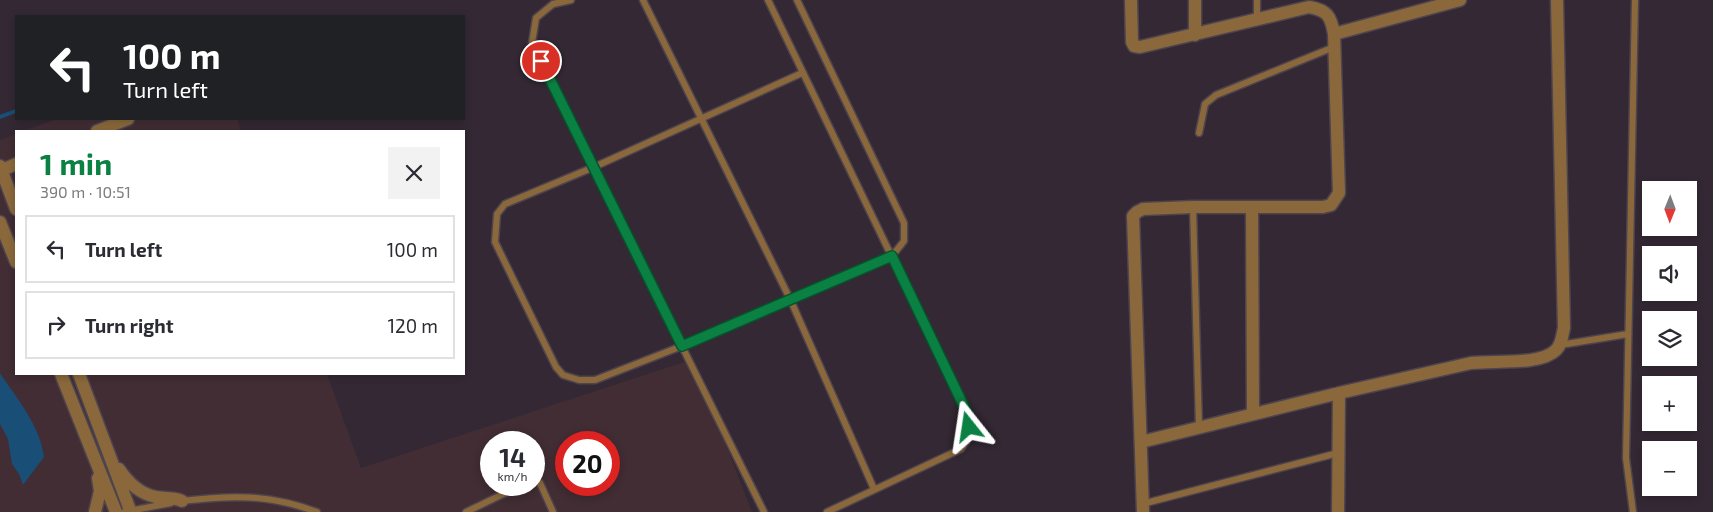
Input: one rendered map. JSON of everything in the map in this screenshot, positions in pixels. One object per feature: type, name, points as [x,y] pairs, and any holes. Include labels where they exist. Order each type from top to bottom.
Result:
[{"type":"street","points":[[1131,0],[1132,42],[1134,46],[1140,47],[1257,20],[1309,4],[1327,13],[1331,18],[1334,40],[1339,193],[1331,205],[1323,207],[1143,209],[1133,216],[1143,508]]},
{"type":"street","points":[[1195,0],[1195,35]]},
{"type":"street","points":[[1334,40],[1460,0]]},
{"type":"street","points":[[1141,442],[1253,413],[1471,363],[1536,360],[1547,356],[1559,345],[1564,328],[1557,0]]},
{"type":"street","points":[[100,130],[125,120]]},
{"type":"street","points":[[15,164],[1,169],[15,206]]},
{"type":"street","points":[[1252,207],[1253,413]]},
{"type":"street","points":[[1,226],[15,260]]},
{"type":"street","points":[[61,375],[116,512]]},
{"type":"street","points":[[79,375],[110,457],[127,511]]},
{"type":"street","points":[[1338,512],[1339,393]]},
{"type":"street","points":[[110,457],[115,460],[124,476],[140,490],[156,497],[174,497],[182,501]]},
{"type":"street","points":[[95,512],[100,485],[94,466],[96,461]]},
{"type":"lane","points":[[571,0],[553,4],[536,18],[532,43],[764,512]]},
{"type":"lane","points":[[643,0],[791,301],[874,490]]},
{"type":"lane","points":[[768,0],[969,417],[969,437],[961,449],[827,512]]},
{"type":"lane","points":[[797,0],[904,223],[904,240],[892,256],[791,301],[682,346],[595,380],[579,380],[563,374],[556,367],[495,242],[494,229],[497,214],[505,204],[594,167],[802,73]]},
{"type":"lane","points":[[1257,0],[1257,20]]},
{"type":"lane","points":[[1633,512],[1626,458],[1635,0]]},
{"type":"lane","points":[[1199,133],[1205,104],[1216,95],[1334,40]]},
{"type":"lane","points":[[1193,207],[1198,428]]},
{"type":"lane","points":[[1559,345],[1628,334]]},
{"type":"lane","points":[[1143,508],[1338,453]]},
{"type":"lane","points":[[545,494],[553,512]]},
{"type":"lane","points":[[466,512],[499,496]]},
{"type":"lane","points":[[127,511],[153,509],[182,501],[219,497],[267,498],[292,503],[317,512]]},
{"type":"shaded area","points":[[54,120],[237,120],[241,130],[26,130]]},
{"type":"shaded area","points":[[15,134],[15,375],[327,375],[361,468],[693,359],[752,512],[0,512],[0,140]]},
{"type":"water","points":[[0,373],[33,423],[42,445],[44,457],[23,485],[19,474],[12,464],[8,439],[0,424]]},
{"type":"waterway","points":[[0,117],[15,111]]},
{"type":"route","points":[[541,61],[682,346],[791,301],[834,280],[892,256],[969,417],[969,427]]}]
